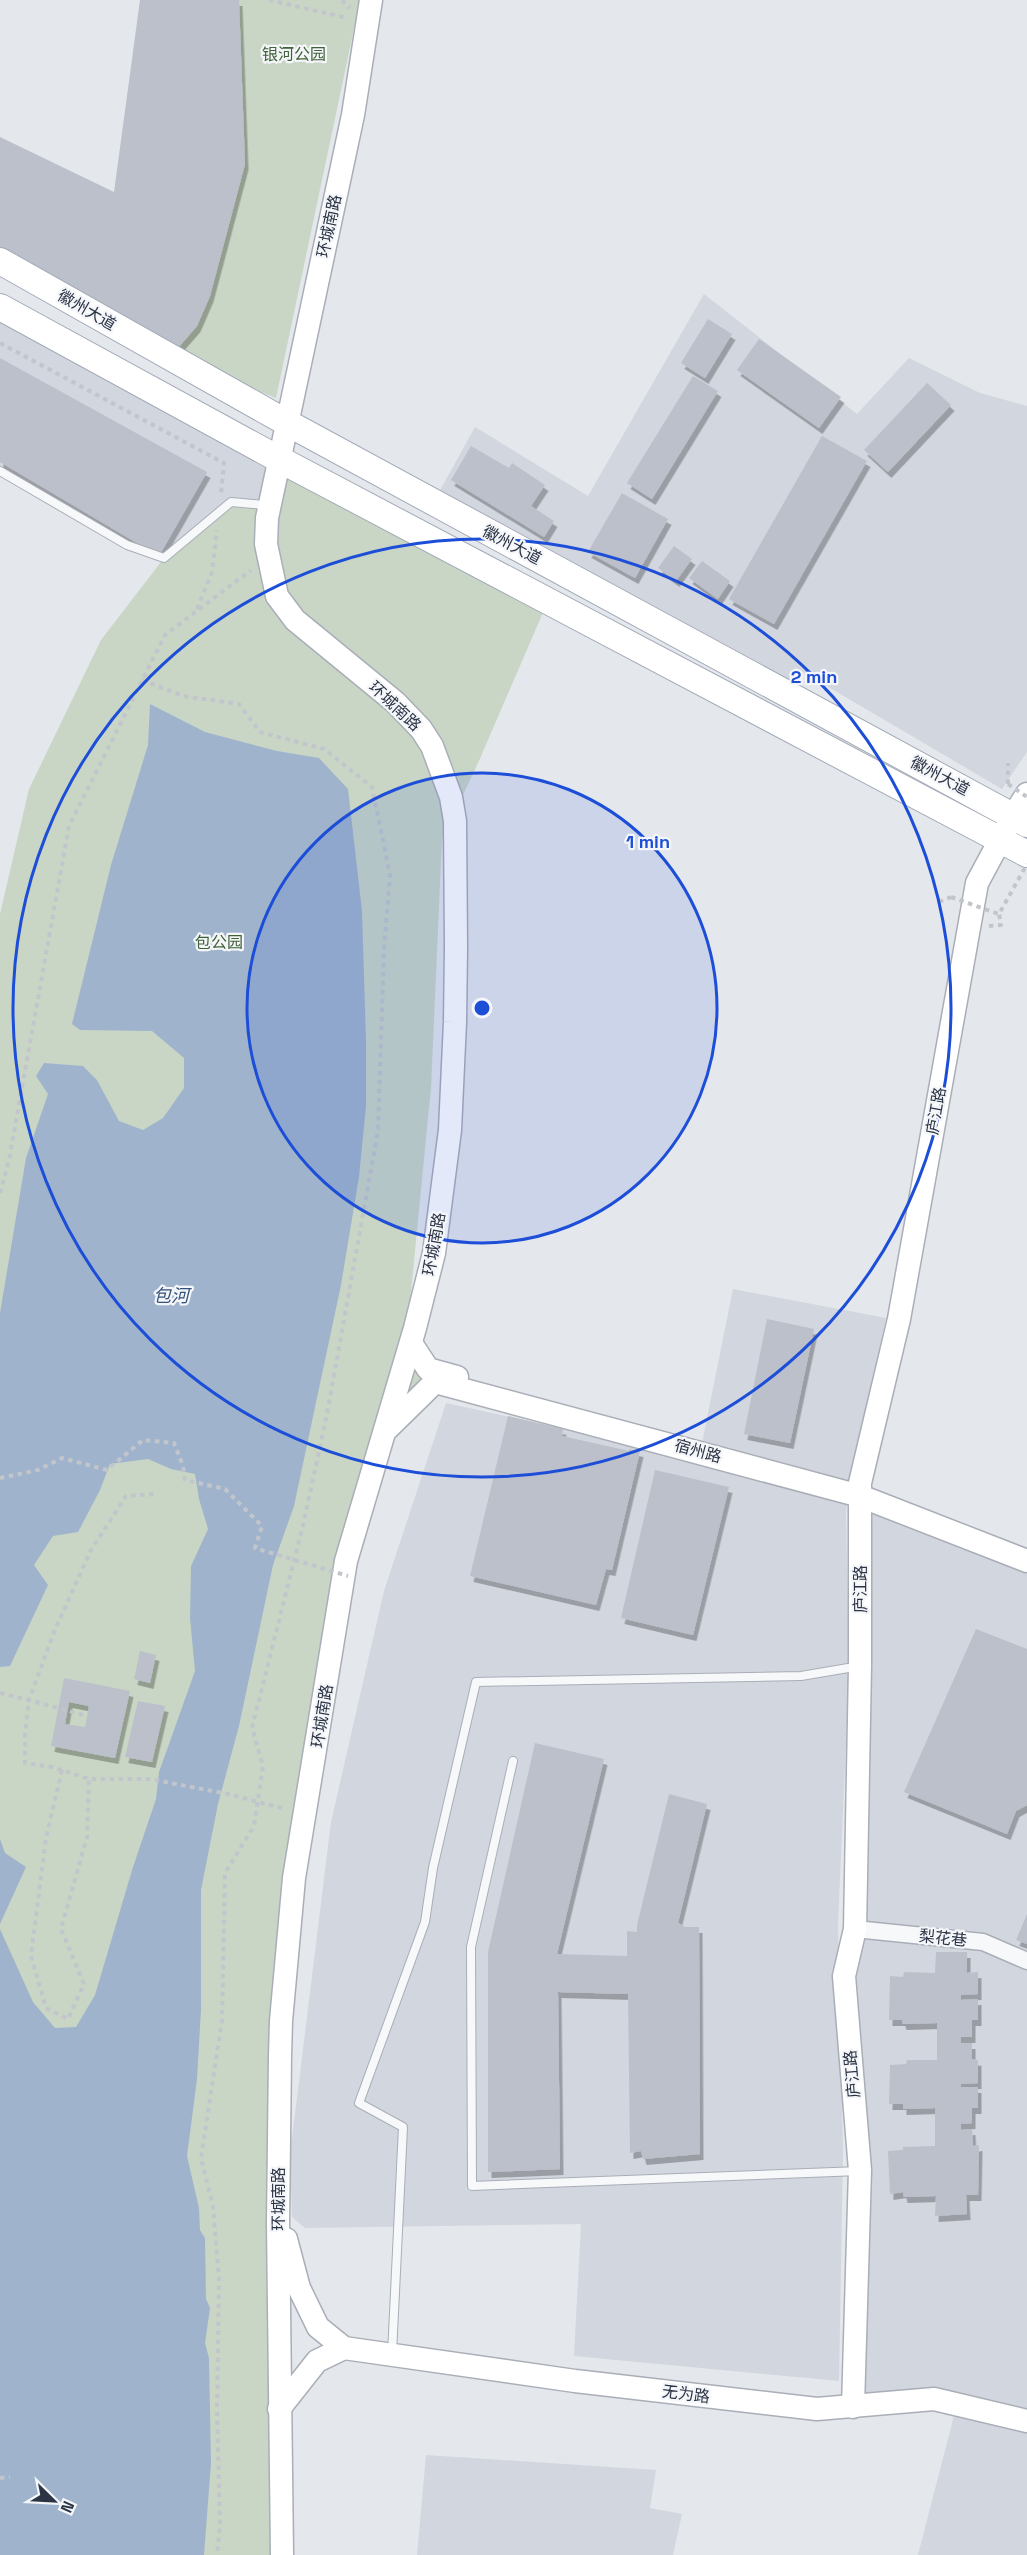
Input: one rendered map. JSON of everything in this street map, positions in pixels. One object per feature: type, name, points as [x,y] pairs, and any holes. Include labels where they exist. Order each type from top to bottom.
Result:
[{"type":"main road","name":"徽州大道","points":[[0,261],[287,423],[1020,803]]},
{"type":"main road","name":"徽州大道","points":[[0,307],[279,459],[1027,854]]},
{"type":"street","name":"环城南路","points":[[282,2555],[278,2224],[281,2021],[294,1878],[346,1562],[382,1434],[411,1343],[434,1253],[450,1130],[456,958],[455,820],[451,797],[432,747],[421,729],[395,702],[296,621],[277,596],[266,544],[267,518],[353,115],[371,0]]},
{"type":"street","name":"庐江路","points":[[853,2407],[860,2170],[844,1976],[855,1929],[860,1666],[860,1489],[899,1319],[977,883],[1020,803]]},
{"type":"street","name":"宿州路","points":[[411,1343],[428,1369],[860,1489],[1027,1547]]},
{"type":"street","name":"宿州路","points":[[382,1434],[435,1382],[860,1489],[1027,1561]]},
{"type":"street","name":"梨花巷","points":[[855,1929],[983,1942],[1027,1961]]},
{"type":"street","name":"无为路","points":[[278,2224],[286,2237],[299,2288],[318,2327],[344,2348],[575,2381],[817,2409],[934,2399],[1027,2421]]},
{"type":"street","points":[[279,2409],[317,2361],[344,2348]]},
{"type":"lane","points":[[0,471],[127,545],[164,558],[231,502],[264,506]]},
{"type":"lane","points":[[392,2356],[403,2127],[359,2103],[424,1922],[433,1868],[476,1682],[801,1676],[860,1666]]},
{"type":"lane","points":[[513,1761],[471,1947],[472,2186],[860,2170]]},
{"type":"path","points":[[270,0],[351,19]]},
{"type":"path","points":[[0,343],[224,463],[212,572],[197,610]]},
{"type":"path","points":[[0,1193],[9,1160],[69,826],[165,635],[268,557]]},
{"type":"path","points":[[142,680],[183,696],[239,704],[260,732],[324,749],[372,787],[390,875],[384,949],[378,1131],[327,1414],[304,1521],[252,1728],[263,1766],[254,1826],[225,1873],[222,2020],[201,2158],[213,2206],[219,2278],[217,2410],[220,2525],[217,2555]]},
{"type":"path","points":[[1008,764],[1020,803]]},
{"type":"path","points":[[1001,925],[999,914],[1027,864]]},
{"type":"path","points":[[939,902],[951,897],[999,914]]},
{"type":"path","points":[[0,1478],[39,1470],[62,1458],[107,1470],[143,1440],[174,1443],[183,1466],[184,1480],[225,1489],[262,1526],[255,1548],[348,1576]]},
{"type":"path","points":[[155,1494],[126,1496],[91,1550],[54,1632],[29,1700],[25,1732],[25,1763],[62,1770],[89,1779],[150,1779],[228,1794],[289,1810]]},
{"type":"path","points":[[0,1693],[82,1715]]},
{"type":"path","points":[[62,1770],[46,1838],[31,1956],[46,2008],[68,2019],[84,1984],[61,1929],[87,1837],[89,1779]]},
{"type":"path","points":[[0,2478],[10,2478]]},
{"type":"shaded area","points":[[704,294],[857,414],[909,358],[980,393],[1027,406],[1027,752],[1002,789],[796,668],[781,690],[433,503],[475,427],[588,496]]},
{"type":"shaded area","points":[[0,307],[273,456],[264,505],[164,558],[127,545],[0,471]]},
{"type":"shaded area","points":[[733,1289],[886,1318],[851,1473],[846,1512],[849,1674],[838,1924],[843,2150],[839,2381],[574,2356],[581,2224],[305,2228],[292,2217],[290,2155],[331,1822],[384,1591],[446,1403],[699,1458]]},
{"type":"shaded area","points":[[860,1496],[1027,1561],[1027,2555],[918,2555],[957,2404],[853,2407],[858,2247],[844,1976]]},
{"type":"shaded area","points":[[426,2455],[656,2470],[650,2508],[682,2514],[673,2555],[417,2555]]},
{"type":"green space","name":"银河公园","points":[[239,0],[360,0],[276,398],[170,357]]},
{"type":"green space","name":"包公园","points":[[273,456],[548,601],[478,763],[442,839],[431,1088],[407,1332],[429,1380],[392,1443],[348,1576],[299,1813],[283,2155],[286,2555],[0,2555],[0,914],[29,789],[101,640],[164,558],[231,502],[264,505]]},
{"type":"water","name":"包河","points":[[150,704],[205,732],[277,751],[319,758],[348,789],[362,911],[366,1106],[359,1177],[341,1285],[294,1506],[273,1565],[239,1726],[218,1804],[201,1890],[201,2010],[197,2079],[187,2156],[199,2208],[200,2230],[205,2238],[206,2299],[210,2308],[205,2343],[209,2358],[211,2463],[204,2555],[0,2555],[0,1929],[33,2002],[55,2028],[76,2027],[95,1995],[156,1799],[159,1772],[195,1671],[190,1618],[191,1566],[208,1529],[199,1499],[195,1474],[171,1469],[148,1459],[110,1464],[100,1490],[78,1532],[53,1536],[34,1565],[48,1585],[10,1666],[0,1667],[0,1313],[26,1158],[48,1094],[36,1076],[44,1063],[83,1066],[97,1080],[119,1121],[143,1130],[163,1118],[184,1088],[184,1058],[152,1031],[80,1030],[72,1024],[111,865],[148,745]]},
{"type":"water","points":[[0,1839],[5,1853],[26,1867],[0,1924]]},
{"type":"building","points":[[140,0],[239,0],[245,164],[210,296],[197,326],[170,357],[0,261],[0,137],[114,192]]},
{"type":"building","points":[[708,319],[732,334],[705,378],[681,363]]},
{"type":"building","points":[[759,339],[841,397],[819,428],[737,370]]},
{"type":"building","points":[[0,358],[207,472],[159,556],[0,462]]},
{"type":"building","points":[[693,376],[718,391],[652,499],[627,483]]},
{"type":"building","points":[[927,383],[951,405],[888,472],[864,450]]},
{"type":"building","points":[[822,436],[867,461],[774,624],[729,599]]},
{"type":"building","points":[[471,446],[509,468],[512,463],[545,485],[531,506],[554,521],[544,537],[451,480]]},
{"type":"building","points":[[622,493],[668,519],[635,578],[588,552]]},
{"type":"building","points":[[674,546],[692,559],[676,581],[658,568]]},
{"type":"building","points":[[702,561],[730,581],[718,599],[689,578]]},
{"type":"building","points":[[767,1319],[814,1329],[790,1443],[744,1434]]},
{"type":"building","points":[[508,1416],[563,1429],[562,1436],[629,1451],[629,1449],[640,1451],[612,1570],[606,1569],[596,1605],[470,1576]]},
{"type":"building","points":[[655,1470],[729,1487],[693,1635],[621,1618]]},
{"type":"building","points":[[976,1629],[1027,1649],[1027,1805],[1016,1811],[1007,1834],[904,1792]]},
{"type":"building","points":[[140,1651],[156,1655],[150,1683],[134,1679]]},
{"type":"building","points":[[64,1678],[130,1691],[115,1758],[51,1746]],"holes":[[[69,1702],[89,1706],[85,1727],[65,1724]]]},
{"type":"building","points":[[138,1701],[165,1706],[152,1762],[125,1757]]},
{"type":"building","points":[[535,1743],[604,1759],[557,1954],[627,1956],[627,1931],[637,1932],[669,1794],[707,1804],[678,1923],[685,1927],[699,1927],[700,2154],[643,2159],[641,2151],[630,2153],[628,1994],[558,1992],[560,2169],[488,2172],[488,1952]]},
{"type":"building","points":[[1027,1914],[1027,1944],[1016,1940]]},
{"type":"building","points":[[936,1952],[967,1952],[967,1973],[978,1972],[978,1994],[961,1995],[961,2000],[978,1999],[978,2020],[972,2020],[972,2037],[961,2037],[961,2043],[972,2043],[972,2059],[978,2060],[978,2083],[961,2084],[961,2087],[978,2087],[978,2108],[972,2108],[972,2123],[961,2124],[961,2130],[972,2129],[973,2146],[979,2145],[978,2195],[966,2195],[967,2214],[935,2216],[936,2196],[904,2197],[903,2192],[890,2194],[888,2151],[903,2150],[903,2147],[935,2146],[935,2108],[903,2109],[903,2104],[889,2104],[890,2065],[906,2064],[907,2060],[937,2060],[937,2023],[903,2024],[902,2020],[889,2020],[890,1976],[903,1977],[904,1972],[935,1973]]}]
